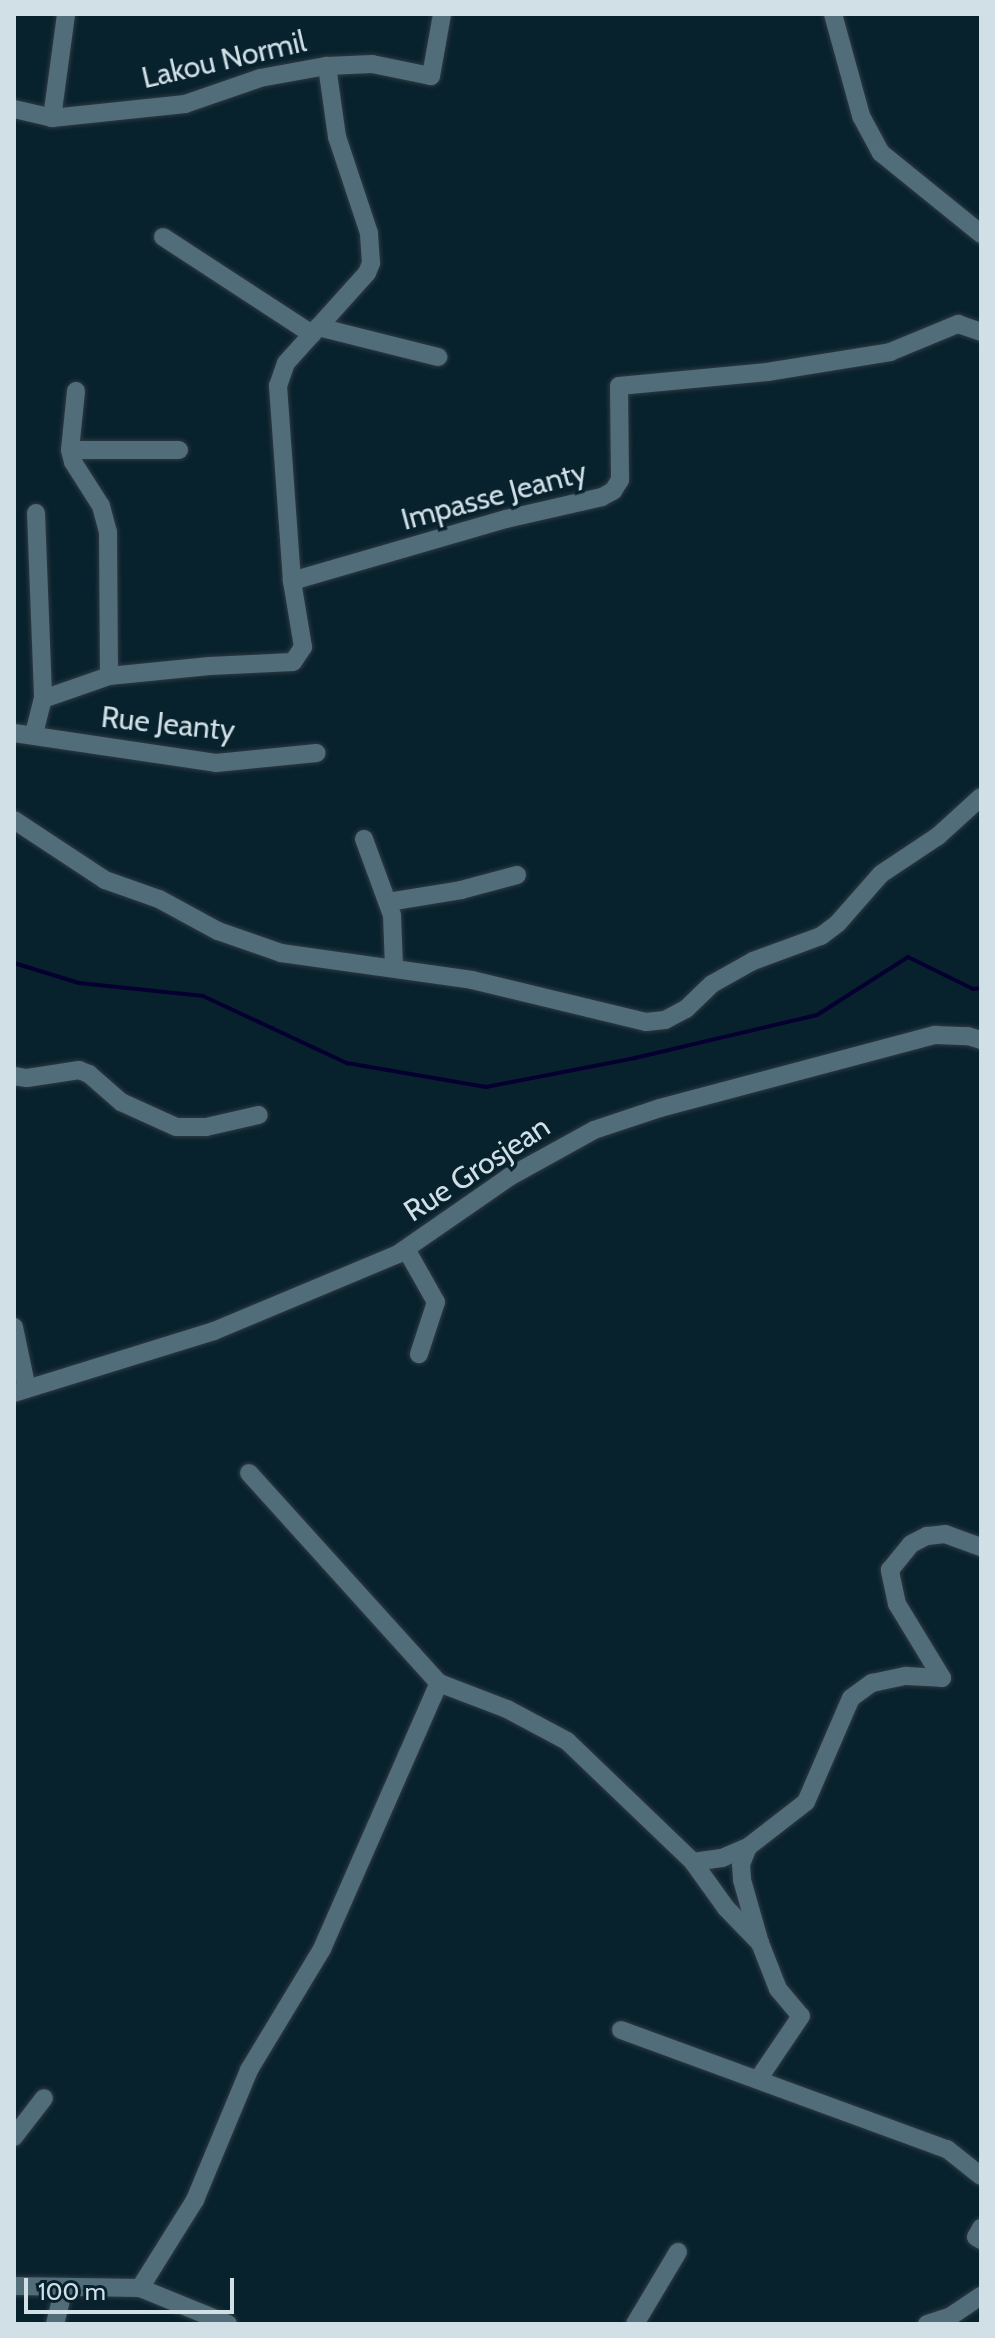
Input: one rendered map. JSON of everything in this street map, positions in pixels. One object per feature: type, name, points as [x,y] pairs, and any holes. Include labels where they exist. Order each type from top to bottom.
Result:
[{"type":"street","points":[[52,118],[66,14]]},
{"type":"street","name":"Lakou Normil","points":[[14,109],[52,118],[185,104],[260,78],[327,66],[372,64],[431,76],[442,14]]},
{"type":"street","points":[[833,14],[861,116],[881,153],[981,234]]},
{"type":"street","points":[[43,699],[109,676],[293,662],[303,647],[292,581],[278,386],[286,363],[367,273],[371,263],[369,233],[337,137],[327,66]]},
{"type":"street","points":[[163,237],[315,331],[438,357]]},
{"type":"street","name":"Impasse Jeanty","points":[[292,581],[506,519],[602,497],[613,491],[620,480],[619,386],[767,372],[890,352],[958,324],[981,332]]},
{"type":"street","points":[[76,391],[70,450],[77,470],[101,506],[108,532],[109,676]]},
{"type":"street","points":[[70,450],[179,450]]},
{"type":"street","points":[[34,734],[43,699],[36,513]]},
{"type":"street","name":"Rue Jeanty","points":[[14,733],[149,756],[216,763],[317,753]]},
{"type":"street","points":[[14,820],[105,880],[159,899],[218,931],[281,953],[472,980],[646,1022],[665,1020],[686,1009],[712,984],[753,961],[821,936],[838,923],[881,874],[904,855],[938,836],[981,797]]},
{"type":"street","points":[[364,839],[388,902],[395,936],[394,968]]},
{"type":"street","points":[[388,902],[435,896],[517,875]]},
{"type":"street","name":"Rue Grosjean","points":[[21,1391],[214,1331],[406,1249],[509,1177],[594,1130],[675,1104],[935,1035],[968,1036],[981,1040]]},
{"type":"street","points":[[14,1076],[27,1078],[79,1070],[89,1074],[121,1102],[176,1127],[206,1127],[259,1115]]},
{"type":"street","points":[[406,1249],[436,1302],[419,1354]]},
{"type":"street","points":[[14,1327],[21,1391]]},
{"type":"street","points":[[249,1473],[439,1683],[507,1709],[567,1741],[693,1862],[726,1908],[760,1943]]},
{"type":"street","points":[[693,1862],[722,1858],[748,1847],[806,1802],[851,1698],[872,1683],[906,1676],[942,1678],[897,1604],[890,1570],[911,1544],[927,1536],[945,1534],[981,1547]]},
{"type":"street","points":[[140,2288],[195,2200],[249,2070],[322,1949],[439,1683]]},
{"type":"street","points":[[748,1847],[741,1864],[742,1880],[760,1943],[778,1989],[801,2016],[759,2078]]},
{"type":"street","points":[[621,2030],[947,2149],[981,2176]]},
{"type":"street","points":[[14,2137],[44,2098]]},
{"type":"street","points":[[981,2228],[976,2237],[981,2240]]},
{"type":"street","points":[[635,2324],[678,2252]]},
{"type":"street","points":[[14,2286],[140,2288],[225,2323]]},
{"type":"street","points":[[55,2324],[64,2289]]},
{"type":"street","points":[[927,2324],[951,2316],[981,2296]]},
{"type":"waterway","points":[[14,963],[79,983],[203,996],[347,1063],[486,1087],[635,1058],[817,1015],[908,957],[973,989],[981,988]]}]
